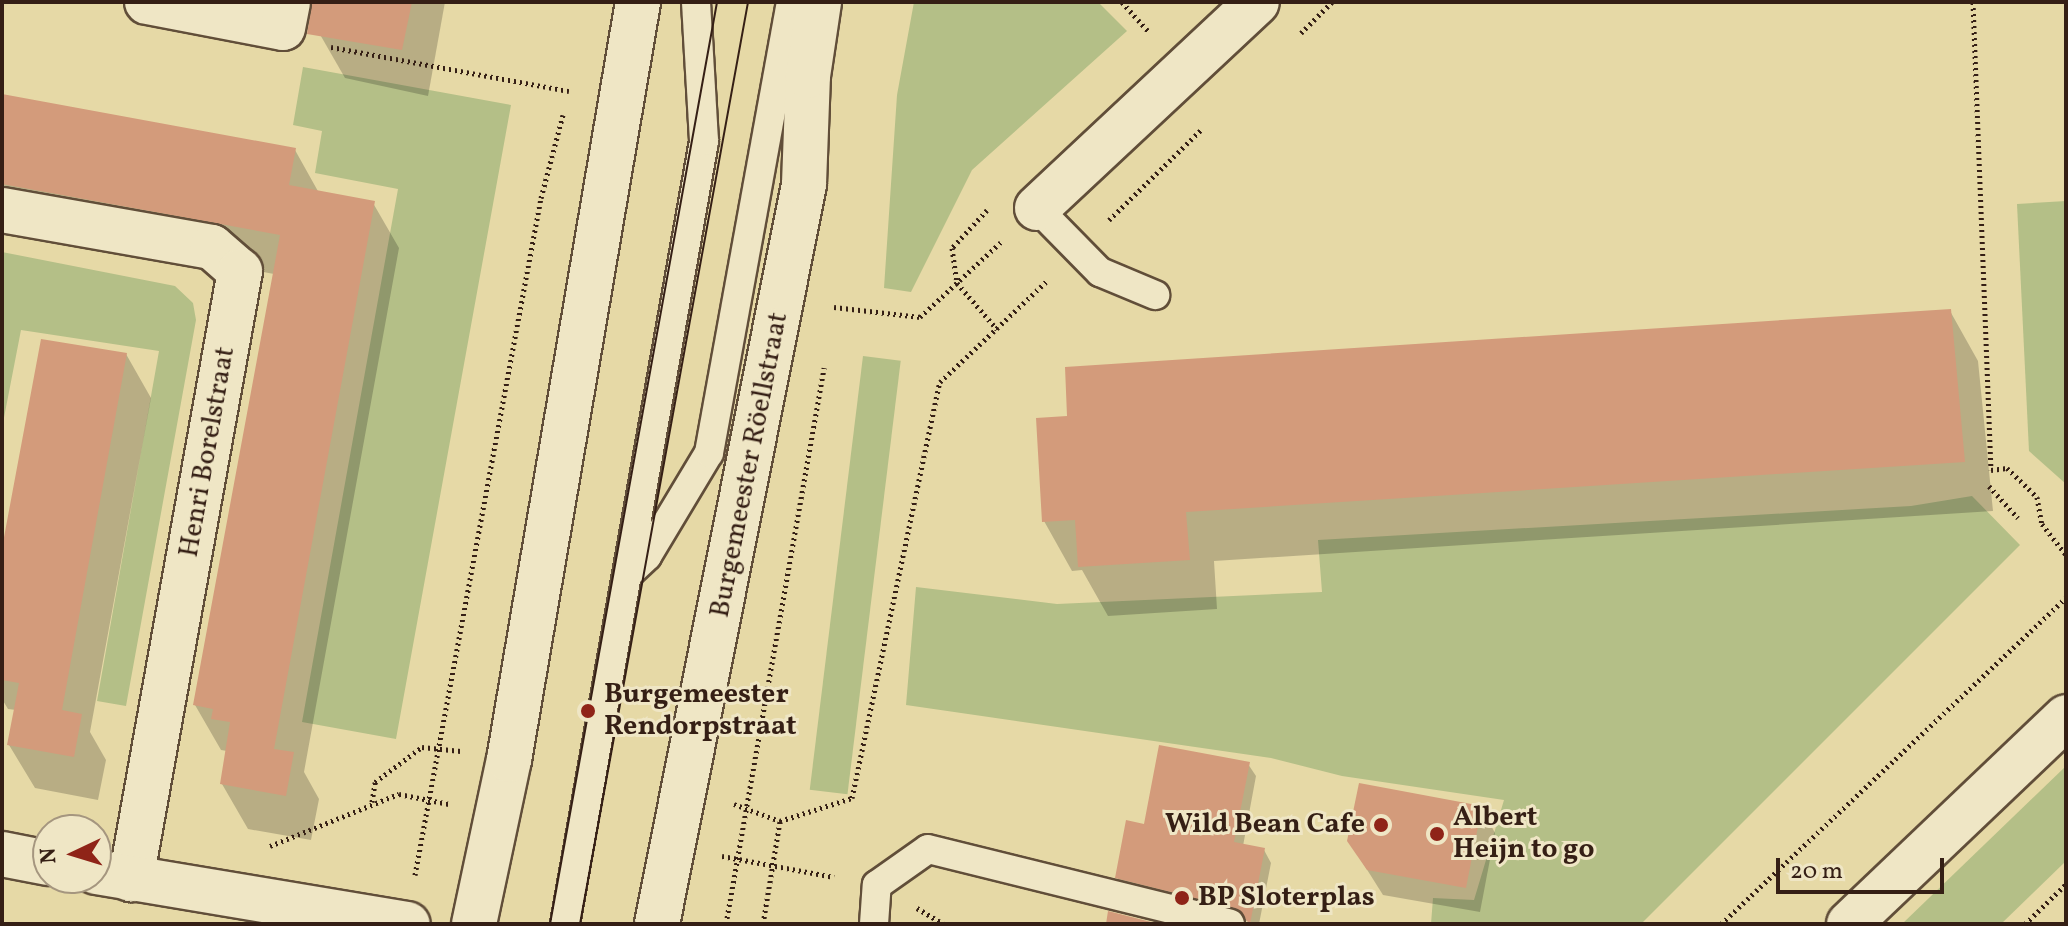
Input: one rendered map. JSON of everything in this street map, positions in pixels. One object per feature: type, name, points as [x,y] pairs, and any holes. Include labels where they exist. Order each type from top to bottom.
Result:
[{"type":"main road","points":[[147,2],[285,15]]},
{"type":"main road","points":[[474,924],[509,760],[638,2]]},
{"type":"main road","name":"Burgemeester Röellstraat","points":[[657,924],[804,184],[808,76],[819,2]]},
{"type":"main road","points":[[1037,208],[1257,2]]},
{"type":"main road","name":"Henri Borelstraat","points":[[2,210],[212,247],[240,271],[114,875]]},
{"type":"main road","points":[[1849,924],[2066,717]]},
{"type":"main road","points":[[2,854],[32,860]]},
{"type":"main road","points":[[114,875],[407,924]]},
{"type":"lane","points":[[565,924],[704,141],[696,2]]},
{"type":"lane","name":"Burgemeester Röellstraat","points":[[627,575],[647,556],[709,453],[791,2]]},
{"type":"lane","points":[[1037,208],[1100,272],[1155,295]]},
{"type":"lane","points":[[874,924],[877,885],[928,849],[1230,924]]},
{"type":"path","points":[[1122,2],[1152,36]]},
{"type":"path","points":[[1288,45],[1332,2]]},
{"type":"path","points":[[1973,2],[1991,470],[2007,468],[2037,497],[2042,524],[2066,555]]},
{"type":"path","points":[[285,15],[303,42],[569,91]]},
{"type":"path","points":[[407,924],[541,198],[573,77]]},
{"type":"path","points":[[763,924],[780,821],[852,798],[940,382],[1211,121]]},
{"type":"path","points":[[834,307],[920,317],[1037,208]]},
{"type":"path","points":[[1989,486],[2018,518]]},
{"type":"path","points":[[1721,924],[2066,598]]},
{"type":"path","points":[[372,802],[375,782],[422,747],[438,747]]},
{"type":"path","points":[[261,851],[372,802],[399,794],[429,800]]},
{"type":"path","points":[[726,924],[747,806]]},
{"type":"path","points":[[2025,924],[2066,884]]},
{"type":"green space","points":[[914,2],[1098,2],[1127,31],[972,170],[911,292],[884,288],[897,95]]},
{"type":"green space","points":[[303,67],[511,105],[396,739],[302,722],[398,189],[315,173],[322,131],[293,125]]},
{"type":"green space","points":[[2066,201],[2066,484],[2029,451],[2017,204]]},
{"type":"green space","points":[[2,252],[175,286],[193,303],[196,320],[126,706],[97,701],[159,351],[21,330],[2,428]]},
{"type":"green space","points":[[863,356],[901,361],[847,794],[810,790]]},
{"type":"green space","points":[[1972,496],[2020,545],[1641,924],[1431,924],[1433,898],[1474,900],[1504,800],[1342,776],[1271,758],[906,705],[916,587],[1057,604],[1322,592],[1318,540],[1911,506]]},
{"type":"green space","points":[[2066,766],[2066,861],[2001,924],[1902,924]]},
{"type":"building","points":[[312,2],[412,2],[402,50],[307,34]]},
{"type":"building","points":[[2,94],[296,148],[289,185],[375,201],[274,749],[294,752],[286,796],[220,784],[230,722],[211,719],[213,709],[193,705],[280,235],[2,184]]},
{"type":"building","points":[[1951,309],[1965,462],[1186,512],[1190,560],[1078,567],[1075,520],[1042,522],[1036,418],[1067,416],[1065,367]]},
{"type":"building","points":[[41,339],[127,353],[62,710],[82,714],[74,757],[7,745],[19,683],[2,680],[2,548]]},
{"type":"building","points":[[1159,745],[1250,762],[1234,842],[1265,848],[1250,924],[1234,908],[1115,878],[1126,820],[1144,824]]},
{"type":"building","points":[[1359,783],[1482,806],[1466,888],[1367,870],[1347,841]]},
{"type":"building","points":[[1108,911],[1159,924],[1106,924]]},
{"type":"tram line","points":[[550,924],[717,2]]},
{"type":"tram line","points":[[580,924],[748,2]]},
{"type":"place","name":"Burgemeester Rendorpstraat","points":[[588,711]]},
{"type":"place","name":"Wild Bean Cafe","points":[[1381,825]]},
{"type":"place","name":"Albert Heijn to go","points":[[1437,834]]},
{"type":"place","name":"BP Sloterplas","points":[[1182,898]]}]
